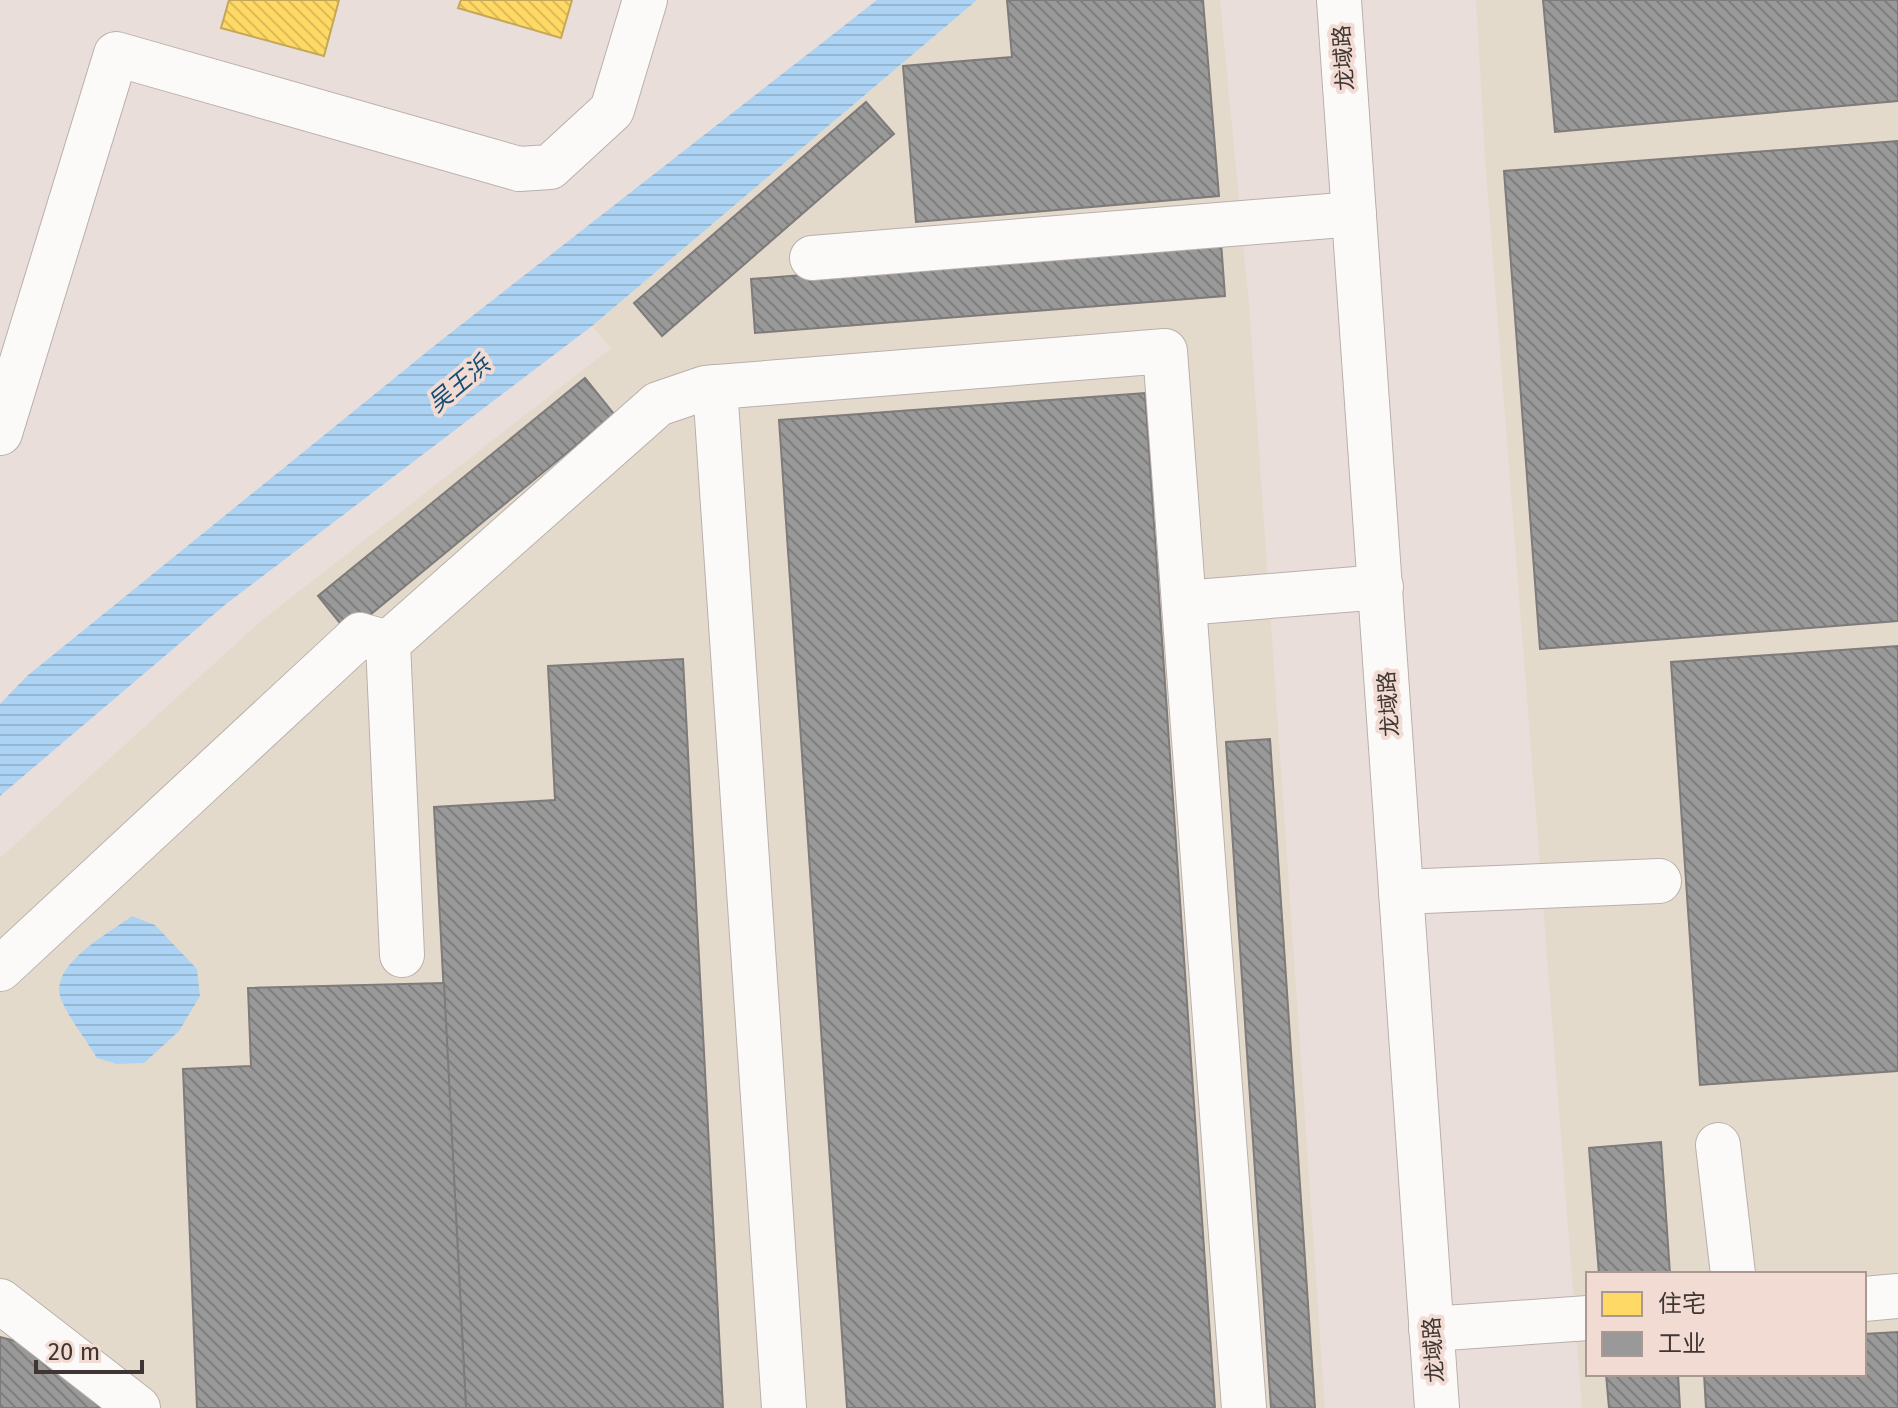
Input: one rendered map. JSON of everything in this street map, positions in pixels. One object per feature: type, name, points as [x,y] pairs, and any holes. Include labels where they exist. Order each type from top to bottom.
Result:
[{"type":"street","points":[[0,433],[11,355],[116,54],[519,169],[550,167],[612,110],[645,0]]},
{"type":"street","name":"龙域路","points":[[1339,0],[1437,1408]]},
{"type":"street","points":[[812,258],[1354,214]]},
{"type":"street","points":[[388,643],[658,404],[715,387],[1165,351],[1244,1408]]},
{"type":"street","points":[[715,387],[784,1408]]},
{"type":"street","points":[[1184,603],[1381,587]]},
{"type":"street","points":[[0,969],[360,635],[388,643]]},
{"type":"street","points":[[388,643],[402,955]]},
{"type":"street","points":[[1401,892],[1659,881]]},
{"type":"street","points":[[1718,1145],[1733,1272]]},
{"type":"street","points":[[1866,1299],[1898,1296]]},
{"type":"street","points":[[0,1301],[138,1408]]},
{"type":"street","points":[[1431,1329],[1586,1318]]},
{"type":"shaded area","points":[[977,0],[1220,0],[1249,304],[1325,1408],[0,1408],[0,858],[262,620],[611,348],[592,326]]},
{"type":"shaded area","points":[[1476,0],[1898,0],[1898,1408],[1582,1408],[1485,158]]},
{"type":"water","name":"吴王浜","points":[[877,0],[977,0],[592,326],[226,604],[0,796],[0,704],[27,676],[439,342]]},
{"type":"water","points":[[132,916],[155,925],[197,969],[200,996],[179,1031],[144,1063],[117,1064],[97,1058],[64,1006],[59,986],[71,963]]},
{"type":"building: 住宅","points":[[229,0],[339,0],[324,56],[221,28]]},
{"type":"building: 住宅","points":[[461,0],[572,0],[561,38],[458,8]]},
{"type":"building: 工业","points":[[1007,0],[1203,0],[1219,196],[916,222],[903,66],[1012,57]]},
{"type":"building: 工业","points":[[1543,0],[1898,0],[1898,101],[1555,132]]},
{"type":"building: 工业","points":[[866,102],[894,134],[662,336],[634,303]]},
{"type":"building: 工业","points":[[1898,141],[1898,621],[1540,649],[1504,171]]},
{"type":"building: 工业","points":[[1221,242],[1225,296],[755,333],[751,279]]},
{"type":"building: 工业","points":[[585,378],[614,414],[348,633],[318,596]]},
{"type":"building: 工业","points":[[1145,393],[1215,1408],[847,1408],[779,420]]},
{"type":"building: 工业","points":[[1898,646],[1898,1071],[1700,1085],[1671,662]]},
{"type":"building: 工业","points":[[683,659],[723,1408],[466,1408],[434,807],[555,800],[548,666]]},
{"type":"building: 工业","points":[[1270,739],[1315,1408],[1271,1408],[1226,742]]},
{"type":"building: 工业","points":[[444,983],[466,1408],[197,1408],[183,1069],[251,1066],[248,988]]},
{"type":"building: 工业","points":[[1661,1142],[1670,1272],[1599,1272],[1589,1148]]},
{"type":"building: 工业","points":[[1898,1332],[1898,1408],[1706,1408],[1704,1376],[1866,1376],[1866,1334]]},
{"type":"building: 工业","points":[[0,1337],[34,1346],[109,1408],[0,1408]]},
{"type":"building: 工业","points":[[1606,1376],[1678,1376],[1680,1408],[1609,1408]]}]
